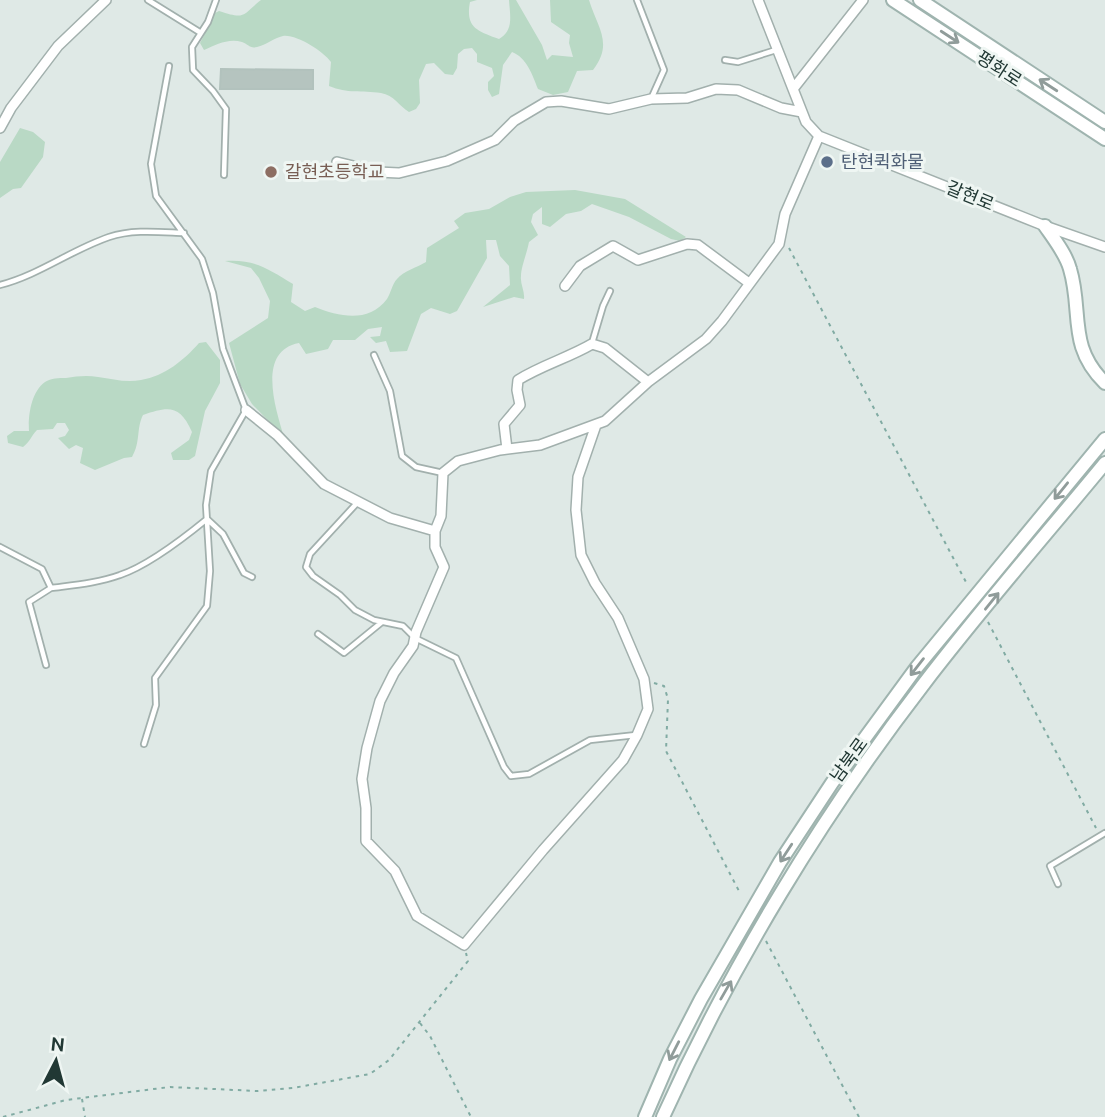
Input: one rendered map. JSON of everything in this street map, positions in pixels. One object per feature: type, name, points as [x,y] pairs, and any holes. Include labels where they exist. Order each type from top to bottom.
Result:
[{"type":"main road","name":"평화로","points":[[893,0],[1105,139]]},
{"type":"main road","name":"평화로","points":[[920,0],[1105,122]]},
{"type":"main road","points":[[1045,226],[1070,267],[1077,332],[1086,358],[1102,380],[1105,392]]},
{"type":"main road","points":[[1103,440],[1105,427]]},
{"type":"main road","name":"남북로","points":[[645,1117],[670,1059],[701,999],[780,862],[832,783],[917,667],[1103,440]]},
{"type":"main road","name":"남북로","points":[[663,1117],[720,1000],[800,861],[828,818],[923,685],[1105,463]]},
{"type":"street","points":[[0,128],[11,108],[58,46],[106,0]]},
{"type":"street","points":[[596,425],[578,477],[576,510],[582,555],[595,583],[618,618],[643,679],[648,709],[623,760],[464,945],[418,916],[395,871],[366,841],[366,808],[362,779],[367,747],[380,701],[394,673],[414,646],[444,567],[435,547],[435,531],[441,516],[443,473],[458,461],[507,449],[540,445],[605,421],[648,382],[706,339],[779,244],[785,214],[819,135],[806,122],[758,0]]},
{"type":"street","points":[[793,89],[863,0]]},
{"type":"street","points":[[337,162],[378,172],[399,173],[447,161],[495,140],[514,121],[546,102],[561,101],[609,109],[651,99],[687,98],[716,89],[738,90],[780,108],[802,111]]},
{"type":"street","name":"갈현로","points":[[819,135],[1045,226],[1105,247]]},
{"type":"street","points":[[565,286],[580,265],[613,246],[638,260],[687,244],[698,245],[749,283]]},
{"type":"street","points":[[507,449],[504,424],[520,405],[518,380],[536,368],[569,357],[592,344],[605,348],[648,382]]},
{"type":"street","points":[[246,410],[277,435],[324,484],[390,518],[435,531]]},
{"type":"lane","points":[[148,0],[201,33]]},
{"type":"lane","points":[[216,0],[208,22],[192,47],[193,70],[226,109],[224,175]]},
{"type":"lane","points":[[637,0],[664,70],[651,99]]},
{"type":"lane","points":[[725,61],[738,62],[777,49]]},
{"type":"lane","points":[[144,744],[156,705],[155,678],[207,606],[210,571],[206,505],[211,471],[246,410],[223,349],[213,293],[202,259],[156,196],[151,164],[169,66]]},
{"type":"lane","points":[[0,285],[24,279],[109,237],[143,231],[185,233]]},
{"type":"lane","points":[[592,344],[610,291]]},
{"type":"lane","points":[[374,355],[390,391],[401,456],[416,467],[443,473]]},
{"type":"lane","points":[[357,503],[310,554],[306,567],[313,576],[355,610],[403,626],[415,638],[456,658],[504,766],[511,776],[529,774],[590,740],[637,735]]},
{"type":"lane","points":[[207,519],[223,534],[244,573],[252,576]]},
{"type":"lane","points":[[46,665],[29,602],[51,588],[122,575],[181,541],[207,519]]},
{"type":"lane","points":[[0,547],[42,569],[51,588]]},
{"type":"lane","points":[[318,634],[344,653],[383,621]]},
{"type":"lane","points":[[1058,884],[1050,866],[1103,835]]},
{"type":"path","points":[[781,234],[967,584]]},
{"type":"path","points":[[986,618],[1103,835]]},
{"type":"path","points":[[643,679],[664,686],[667,699],[666,751],[740,893]]},
{"type":"path","points":[[764,936],[859,1117]]},
{"type":"path","points":[[3,1117],[66,1100],[170,1087],[257,1091],[293,1088],[370,1074],[389,1060],[468,961],[464,945]]},
{"type":"path","points":[[419,1022],[430,1036],[471,1117]]},
{"type":"path","points":[[82,1098],[85,1117]]},
{"type":"green space","points":[[261,0],[477,0],[470,2],[471,23],[479,31],[499,39],[509,27],[509,0],[516,0],[542,45],[547,60],[552,55],[573,57],[570,35],[551,22],[550,0],[589,0],[602,35],[602,51],[593,70],[577,71],[568,92],[553,95],[538,89],[525,62],[512,52],[503,65],[499,94],[492,97],[488,82],[494,76],[492,68],[477,62],[477,54],[472,48],[464,49],[458,54],[457,68],[453,75],[445,74],[434,63],[426,64],[419,80],[420,103],[416,109],[409,112],[386,94],[342,90],[329,86],[331,62],[302,40],[283,36],[255,47],[242,42],[227,41],[204,50],[200,43],[213,14],[219,11],[234,15],[243,14]]},
{"type":"green space","points":[[20,128],[33,132],[45,142],[43,157],[21,188],[13,189],[0,198],[0,162]]},
{"type":"green space","points":[[575,190],[625,199],[686,237],[680,241],[671,239],[629,217],[592,204],[581,211],[566,214],[550,227],[542,224],[542,207],[533,214],[531,222],[538,235],[529,242],[522,268],[524,299],[514,297],[483,307],[510,285],[509,266],[500,256],[496,240],[486,240],[487,258],[457,311],[450,314],[431,308],[421,314],[407,351],[390,352],[386,341],[376,343],[370,337],[380,336],[382,327],[368,329],[355,340],[333,340],[328,349],[306,354],[299,343],[286,348],[277,357],[273,369],[274,398],[284,437],[252,404],[240,384],[229,343],[268,318],[270,301],[251,268],[225,261],[253,263],[293,284],[291,302],[305,311],[315,307],[344,315],[363,315],[380,307],[400,276],[426,262],[427,248],[459,228],[454,221],[465,213],[489,209],[510,197],[526,192]]},
{"type":"green space","points":[[206,342],[220,360],[220,383],[205,411],[195,456],[189,460],[173,460],[171,453],[189,440],[192,432],[178,412],[167,409],[143,415],[132,457],[95,470],[80,463],[83,448],[76,445],[69,449],[58,438],[65,436],[69,430],[65,423],[57,423],[53,429],[37,430],[23,447],[8,443],[7,436],[14,431],[29,431],[30,412],[36,392],[47,381],[82,376],[130,381],[150,378],[173,366],[199,343]]},
{"type":"building","points":[[221,69],[313,70],[313,89],[220,89]]},
{"type":"place","name":"탄현퀵화물","points":[[827,162]]},
{"type":"place","name":"갈현초등학교","points":[[271,172]]}]
